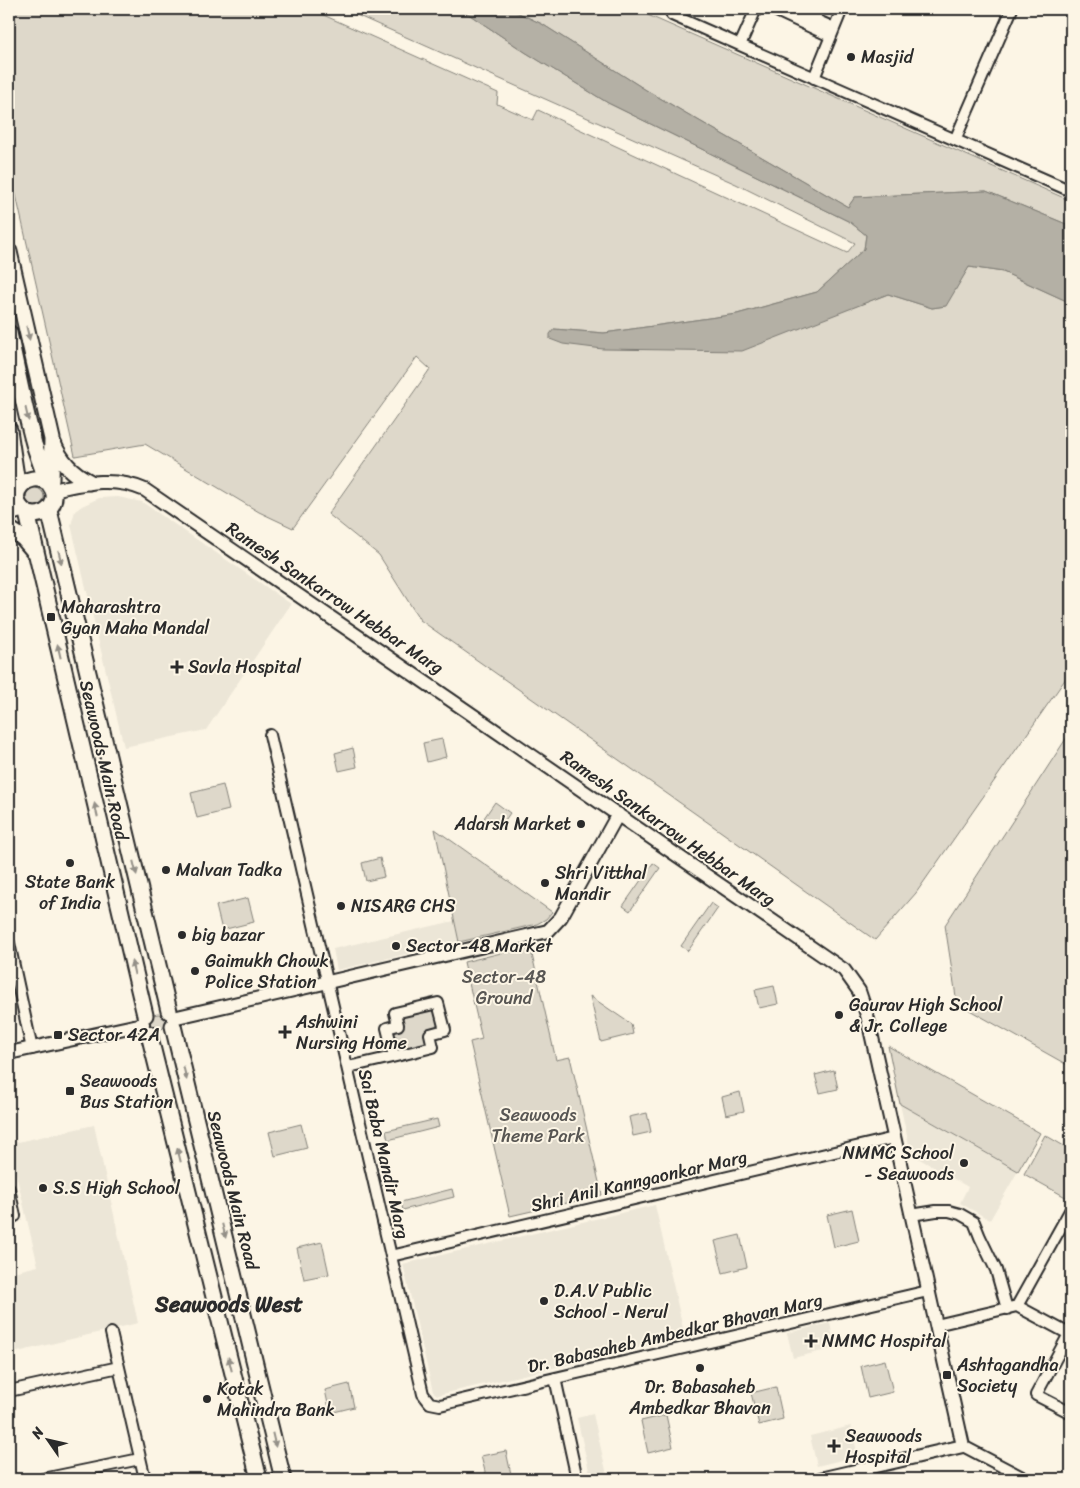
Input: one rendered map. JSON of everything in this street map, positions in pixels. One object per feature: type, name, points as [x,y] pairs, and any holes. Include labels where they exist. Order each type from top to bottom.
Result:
[{"type":"main road","points":[[9,252],[52,439],[58,454],[68,468],[74,474],[89,482]]},
{"type":"main road","points":[[9,333],[34,443],[54,500],[49,510],[38,515],[17,502],[9,477]]},
{"type":"main road","points":[[9,430],[13,448],[17,502]]},
{"type":"main road","points":[[50,486],[52,439]]},
{"type":"main road","points":[[17,502],[21,485],[31,479],[42,479],[50,486]]},
{"type":"main road","name":"Seawoods Main Road","points":[[17,502],[36,554],[146,1024],[259,1479]]},
{"type":"main road","name":"Seawoods Main Road","points":[[49,510],[284,1479]]},
{"type":"main road","points":[[9,529],[23,538],[36,554]]},
{"type":"main road","points":[[155,1007],[164,1007],[172,1018],[170,1032],[163,1036],[156,1037],[146,1024],[149,1010],[155,1007]]},
{"type":"street","points":[[674,9],[672,15],[1071,191]]},
{"type":"street","points":[[740,45],[756,9]]},
{"type":"street","points":[[772,9],[832,32]]},
{"type":"street","points":[[791,9],[814,19],[832,32]]},
{"type":"street","points":[[814,19],[819,9]]},
{"type":"street","points":[[814,78],[842,9]]},
{"type":"street","points":[[955,140],[1012,9]]},
{"type":"street","name":"Ramesh Sankarrow Hebbar Marg","points":[[50,486],[106,480],[125,483],[145,490],[844,970],[859,991],[867,1015],[963,1446]]},
{"type":"street","name":"Sai Baba Mandir Marg","points":[[270,735],[423,1394],[430,1403]]},
{"type":"street","points":[[172,1018],[548,931],[554,928],[561,917],[618,814]]},
{"type":"street","points":[[9,943],[32,1048]]},
{"type":"street","points":[[348,1067],[433,1047],[430,1034],[445,1030],[438,1003],[395,1013],[398,1026],[387,1028],[394,1056]]},
{"type":"street","points":[[9,1054],[146,1024]]},
{"type":"street","name":"Shri Anil Kanngaonkar Marg","points":[[391,1256],[894,1138]]},
{"type":"street","points":[[9,1189],[15,1216],[9,1218]]},
{"type":"street","points":[[1012,1308],[1071,1210]]},
{"type":"street","points":[[911,1215],[949,1211],[960,1214],[974,1222],[1012,1308]]},
{"type":"street","name":"Dr. Babasaheb Ambedkar Bhavan Marg","points":[[430,1403],[440,1405],[928,1291]]},
{"type":"street","points":[[936,1325],[1012,1308],[1070,1335],[1036,1395],[1071,1413]]},
{"type":"street","points":[[111,1333],[145,1479]]},
{"type":"street","points":[[9,1391],[119,1367]]},
{"type":"street","points":[[555,1378],[577,1479]]},
{"type":"street","points":[[820,1479],[963,1446],[1026,1479]]},
{"type":"street","points":[[43,1479],[140,1459]]},
{"type":"shaded area","points":[[461,9],[510,9],[542,24],[646,90],[848,207],[855,197],[986,191],[1071,226],[1071,303],[1003,272],[969,267],[946,306],[932,308],[888,294],[742,351],[603,349],[563,344],[550,339],[550,334],[554,329],[604,333],[737,314],[817,292],[864,249],[866,235],[850,222],[608,103],[525,52]]},
{"type":"shaded area","name":"Savla Hospital","points":[[118,497],[142,502],[291,604],[206,730],[124,747],[71,525],[75,511],[82,506],[99,498]]},
{"type":"shaded area","name":"Sector-48 Market","points":[[454,921],[459,942],[337,970],[333,949]]},
{"type":"shaded area","name":"NMMC School - Seawoods","points":[[900,1104],[1018,1171],[990,1220],[960,1203],[968,1187],[911,1154]]},
{"type":"shaded area","points":[[94,1125],[138,1323],[9,1354],[9,1273],[38,1266],[9,1144]]},
{"type":"shaded area","name":"D.A.V Public School - Nerul","points":[[655,1205],[685,1337],[438,1395],[433,1392],[403,1264]]},
{"type":"shaded area","name":"NMMC Hospital","points":[[830,1323],[835,1348],[793,1358],[787,1333]]},
{"type":"shaded area","points":[[593,1414],[607,1475],[591,1479],[577,1418]]},
{"type":"shaded area","name":"Seawoods Hospital","points":[[851,1426],[858,1456],[817,1466],[810,1436]]},
{"type":"green space","points":[[9,9],[310,9],[498,93],[497,104],[533,120],[538,110],[847,253],[855,243],[736,184],[343,9],[461,9],[525,52],[608,103],[850,222],[866,235],[864,249],[817,292],[737,314],[604,333],[554,329],[550,339],[848,309],[888,294],[932,308],[945,306],[969,267],[1003,272],[1071,303],[1071,671],[916,893],[875,940],[420,620],[379,555],[328,514],[430,369],[417,357],[293,528],[259,512],[145,444],[75,456],[9,164]]},
{"type":"green space","points":[[510,9],[634,9],[1071,201],[1071,226],[986,191],[855,197],[848,207],[646,90],[542,24]]},
{"type":"green space","points":[[35,488],[43,493],[44,497],[39,505],[35,506],[27,501],[26,497],[31,489]]},
{"type":"green space","points":[[1071,731],[1071,1067],[957,1003],[945,925]]},
{"type":"green space","points":[[442,739],[446,757],[427,762],[423,743]]},
{"type":"green space","points":[[353,748],[357,767],[339,771],[335,753]]},
{"type":"green space","points":[[223,785],[229,810],[197,818],[191,793]]},
{"type":"green space","points":[[495,802],[510,813],[499,829],[484,818]]},
{"type":"green space","points":[[435,829],[552,912],[546,919],[537,924],[459,942]]},
{"type":"green space","points":[[380,858],[384,877],[366,881],[362,863]]},
{"type":"green space","points":[[653,863],[660,868],[630,911],[623,906]]},
{"type":"green space","points":[[248,898],[254,922],[222,930],[216,906]]},
{"type":"green space","points":[[711,903],[718,908],[688,951],[681,946]]},
{"type":"green space","name":"Seawoods Theme Park","points":[[530,946],[556,1060],[570,1057],[602,1195],[510,1216],[470,1042],[482,1039],[464,962]]},
{"type":"green space","points":[[774,986],[778,1004],[759,1008],[755,990]]},
{"type":"green space","points":[[590,996],[631,1024],[633,1034],[601,1042]]},
{"type":"green space","points":[[438,1003],[445,1030],[430,1034],[433,1047],[394,1056],[387,1028],[398,1025],[395,1013]]},
{"type":"green space","points":[[155,1014],[161,1014],[166,1019],[164,1028],[155,1030],[150,1025],[150,1019]]},
{"type":"green space","points":[[888,1046],[1040,1133],[1018,1171],[900,1104]]},
{"type":"green space","points":[[834,1070],[838,1089],[820,1093],[815,1075]]},
{"type":"green space","points":[[740,1092],[744,1111],[726,1115],[722,1097]]},
{"type":"green space","points":[[647,1113],[651,1132],[633,1136],[629,1117]]},
{"type":"green space","points":[[437,1119],[439,1127],[388,1140],[386,1131]]},
{"type":"green space","points":[[301,1124],[307,1148],[275,1156],[269,1132]]},
{"type":"green space","points":[[1045,1135],[1071,1150],[1071,1200],[1024,1174]]},
{"type":"green space","points":[[452,1189],[454,1197],[403,1210],[401,1202]]},
{"type":"green space","points":[[852,1209],[859,1241],[834,1247],[827,1215]]},
{"type":"green space","points":[[740,1235],[747,1267],[723,1273],[715,1241]]},
{"type":"green space","points":[[322,1242],[329,1274],[304,1279],[297,1248]]},
{"type":"green space","points":[[885,1360],[893,1392],[868,1398],[861,1366]]},
{"type":"green space","points":[[349,1384],[354,1407],[330,1413],[325,1390]]},
{"type":"green space","points":[[776,1387],[783,1419],[759,1425],[751,1393]]},
{"type":"green space","points":[[666,1415],[673,1447],[648,1453],[641,1421]]},
{"type":"green space","points":[[506,1451],[512,1479],[487,1479],[481,1456]]},
{"type":"place","name":"Masjid","points":[[851,57]]},
{"type":"place","name":"Maharashtra Gyan Maha Mandal","points":[[51,617]]},
{"type":"place","name":"Savla Hospital","points":[[177,667]]},
{"type":"place","name":"Adarsh Market","points":[[581,824]]},
{"type":"place","name":"State Bank of India","points":[[70,863]]},
{"type":"place","name":"Malvan Tadka","points":[[166,870]]},
{"type":"place","name":"Shri Vitthal Mandir","points":[[545,883]]},
{"type":"place","name":"NISARG CHS","points":[[341,906]]},
{"type":"place","name":"big bazar","points":[[182,935]]},
{"type":"place","name":"Sector-48 Market","points":[[396,946]]},
{"type":"place","name":"Gaimukh Chowk Police Station","points":[[195,971]]},
{"type":"place","name":"Gaurav High School & Jr. College","points":[[839,1015]]},
{"type":"place","name":"Ashwini Nursing Home","points":[[285,1032]]},
{"type":"place","name":"Sector 42A","points":[[58,1035]]},
{"type":"place","name":"Seawoods Bus Station","points":[[70,1091]]},
{"type":"place","name":"NMMC School - Seawoods","points":[[964,1163]]},
{"type":"place","name":"S.S High School","points":[[43,1188]]},
{"type":"place","name":"D.A.V Public School - Nerul","points":[[544,1301]]},
{"type":"place","name":"NMMC Hospital","points":[[811,1341]]},
{"type":"place","name":"Dr. Babasaheb Ambedkar Bhavan","points":[[700,1368]]},
{"type":"place","name":"Ashtagandha Society","points":[[947,1375]]},
{"type":"place","name":"Kotak Mahindra Bank","points":[[207,1399]]},
{"type":"place","name":"Seawoods Hospital","points":[[834,1446]]},
{"type":"district","name":"Seawoods West","points":[[229,1304]]},
{"type":"park label","name":"Sector-48 Ground","points":[[504,988]]}]
